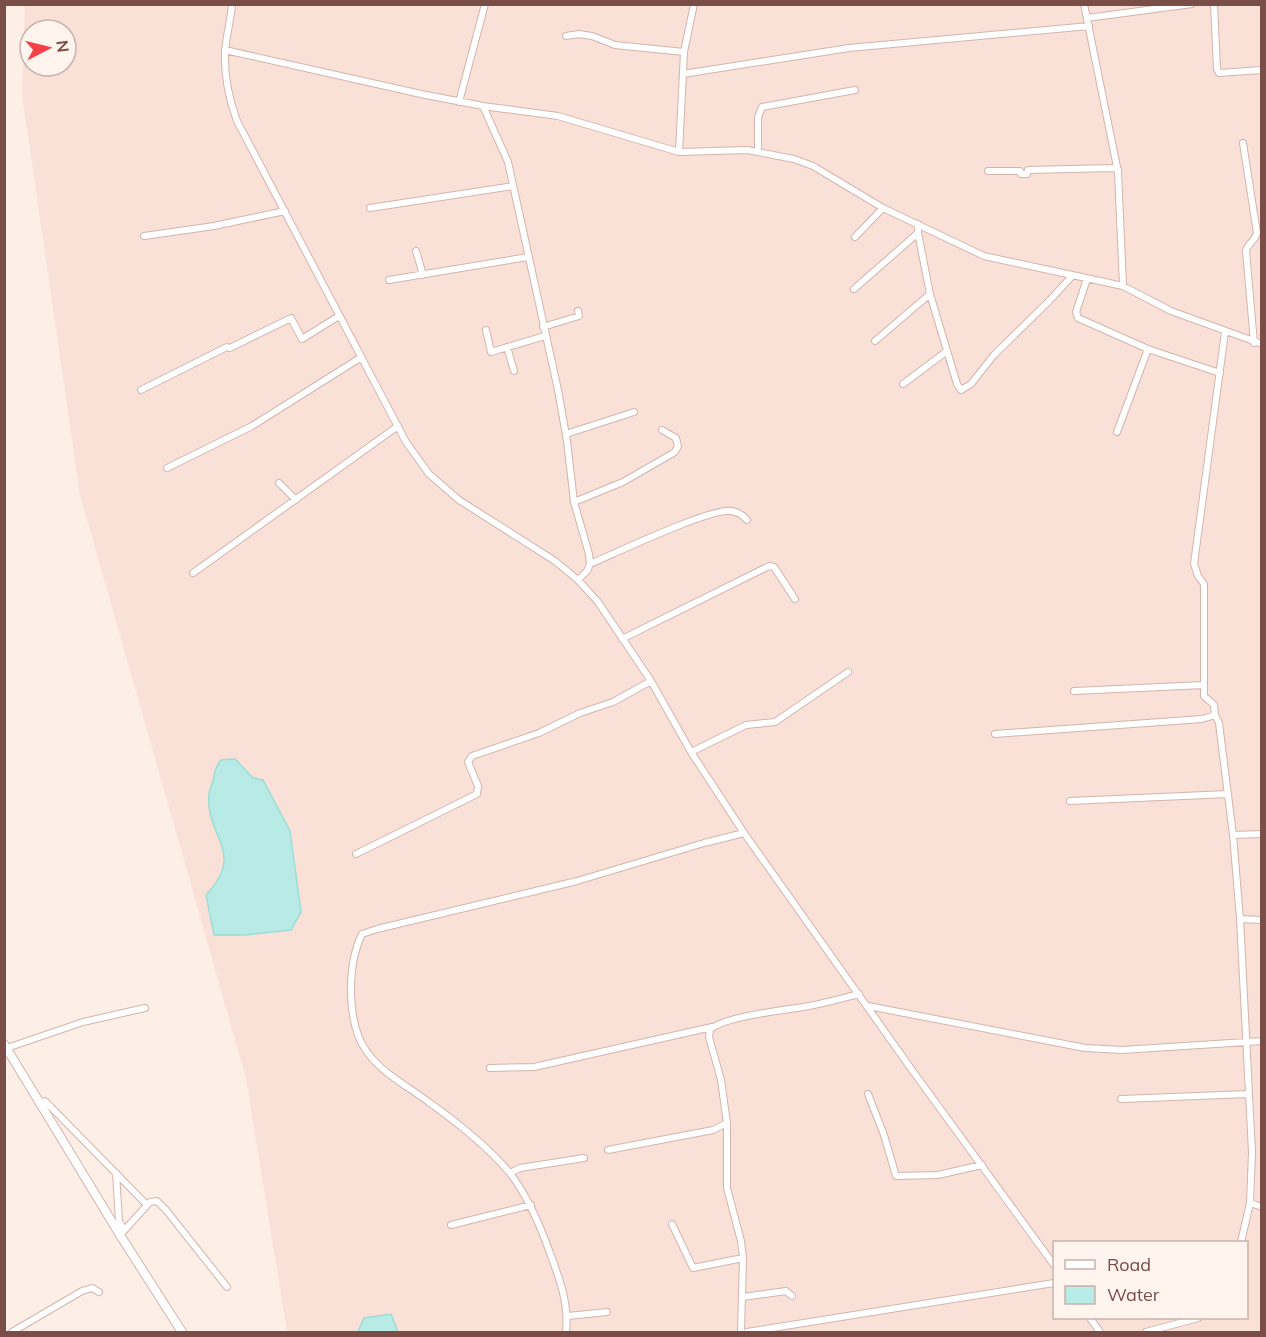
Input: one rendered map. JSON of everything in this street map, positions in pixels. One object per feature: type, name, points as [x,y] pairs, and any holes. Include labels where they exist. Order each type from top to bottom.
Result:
[{"type":"street","points":[[232,4],[225,50],[229,97],[237,121],[360,358],[412,450],[429,474],[441,486],[459,500],[555,561],[578,580],[598,602],[651,681],[691,752],[744,833],[1053,1264]]},
{"type":"street","points":[[459,102],[485,4]]},
{"type":"street","points":[[679,152],[684,52],[694,4]]},
{"type":"street","points":[[1084,4],[1118,170],[1123,285]]},
{"type":"street","points":[[1087,18],[1192,4]]},
{"type":"street","points":[[1214,4],[1219,73],[1262,70]]},
{"type":"street","points":[[683,74],[849,48],[1089,26]]},
{"type":"street","points":[[566,36],[579,34],[592,36],[615,45],[684,52]]},
{"type":"street","points":[[225,50],[459,102],[558,116],[679,152],[758,151],[794,159],[813,166],[883,208],[984,256],[1123,285],[1171,311],[1262,344]]},
{"type":"street","points":[[758,151],[758,117],[762,107],[855,90]]},
{"type":"street","points":[[483,106],[504,152],[513,186],[566,434],[574,502],[590,564]]},
{"type":"street","points":[[1243,143],[1257,233],[1246,251],[1254,343]]},
{"type":"street","points":[[988,171],[1020,171],[1021,174],[1027,174],[1028,170],[1114,168],[1118,170]]},
{"type":"street","points":[[370,208],[513,186]]},
{"type":"street","points":[[855,237],[883,208]]},
{"type":"street","points":[[144,236],[214,226],[285,211]]},
{"type":"street","points":[[918,224],[930,294],[957,384],[961,390],[971,384],[993,355],[1072,276]]},
{"type":"street","points":[[854,289],[918,233]]},
{"type":"street","points":[[416,251],[423,275]]},
{"type":"street","points":[[388,280],[528,257]]},
{"type":"street","points":[[1087,279],[1077,306],[1076,316],[1148,349],[1220,373]]},
{"type":"street","points":[[874,341],[930,294]]},
{"type":"street","points":[[543,327],[579,316],[578,311]]},
{"type":"street","points":[[141,390],[291,318],[302,339],[339,316]]},
{"type":"street","points":[[486,330],[491,352],[545,336]]},
{"type":"street","points":[[1225,332],[1194,564],[1204,584],[1204,696],[1214,705],[1219,723],[1233,835],[1240,919],[1252,1152],[1250,1203],[1241,1241]]},
{"type":"street","points":[[507,347],[514,371]]},
{"type":"street","points":[[1117,432],[1148,349]]},
{"type":"street","points":[[903,384],[947,351]]},
{"type":"street","points":[[167,468],[252,426],[360,358]]},
{"type":"street","points":[[566,434],[634,412]]},
{"type":"street","points":[[193,573],[398,426]]},
{"type":"street","points":[[574,502],[623,482],[675,452],[678,446],[676,438],[662,430]]},
{"type":"street","points":[[279,483],[296,500]]},
{"type":"street","points":[[578,580],[590,564],[710,514],[733,511],[741,514],[747,520]]},
{"type":"street","points":[[622,639],[769,566],[774,567],[795,599]]},
{"type":"street","points":[[691,752],[746,725],[775,722],[848,672]]},
{"type":"street","points":[[356,854],[477,794],[478,786],[468,762],[472,756],[539,733],[580,713],[613,702],[651,681]]},
{"type":"street","points":[[1074,691],[1203,684]]},
{"type":"street","points":[[995,734],[1202,719],[1215,715]]},
{"type":"street","points":[[1070,801],[1228,794]]},
{"type":"street","points":[[566,1332],[568,1316],[562,1288],[531,1205],[510,1173],[462,1128],[396,1080],[367,1052],[356,1030],[352,1006],[352,969],[355,948],[362,934],[407,921],[577,881],[694,845],[744,833]]},
{"type":"street","points":[[1233,835],[1262,834]]},
{"type":"street","points":[[1240,919],[1262,920]]},
{"type":"street","points":[[490,1068],[534,1067],[712,1027],[754,1015],[811,1006],[859,994]]},
{"type":"street","points":[[867,1006],[1085,1048],[1122,1050],[1262,1041]]},
{"type":"street","points":[[145,1008],[83,1022],[6,1046],[39,1104],[122,1232],[182,1332]]},
{"type":"street","points":[[712,1027],[709,1037],[722,1080],[727,1123],[727,1188],[741,1241],[743,1258],[741,1332]]},
{"type":"street","points":[[868,1094],[884,1135],[896,1176],[938,1175],[982,1165]]},
{"type":"street","points":[[1121,1099],[1248,1094]]},
{"type":"street","points":[[39,1104],[45,1101],[147,1205]]},
{"type":"street","points":[[608,1150],[713,1130],[727,1123]]},
{"type":"street","points":[[1252,1152],[1262,1152]]},
{"type":"street","points":[[510,1173],[520,1168],[584,1158]]},
{"type":"street","points":[[116,1173],[119,1221],[122,1232]]},
{"type":"street","points":[[122,1232],[150,1202],[157,1201],[227,1287]]},
{"type":"street","points":[[1250,1203],[1262,1207]]},
{"type":"street","points":[[451,1225],[531,1205]]},
{"type":"street","points":[[672,1224],[693,1268],[743,1258]]},
{"type":"street","points":[[747,1332],[1053,1284]]},
{"type":"street","points":[[12,1332],[88,1288],[99,1292]]},
{"type":"street","points":[[743,1297],[786,1291],[792,1296]]},
{"type":"street","points":[[568,1316],[607,1312]]},
{"type":"street","points":[[1091,1319],[1100,1332]]},
{"type":"street","points":[[1146,1332],[1191,1319]]},
{"type":"shaded area","points":[[25,5],[1261,5],[1261,1332],[287,1332],[246,1078],[80,495],[22,95],[23,78],[78,78],[78,18],[25,18]]},
{"type":"water","points":[[235,759],[253,778],[263,780],[290,831],[301,912],[291,930],[245,935],[214,935],[206,895],[218,880],[223,867],[224,855],[209,809],[209,792],[221,760]]},
{"type":"water","points":[[391,1314],[398,1332],[358,1332],[364,1318]]}]
